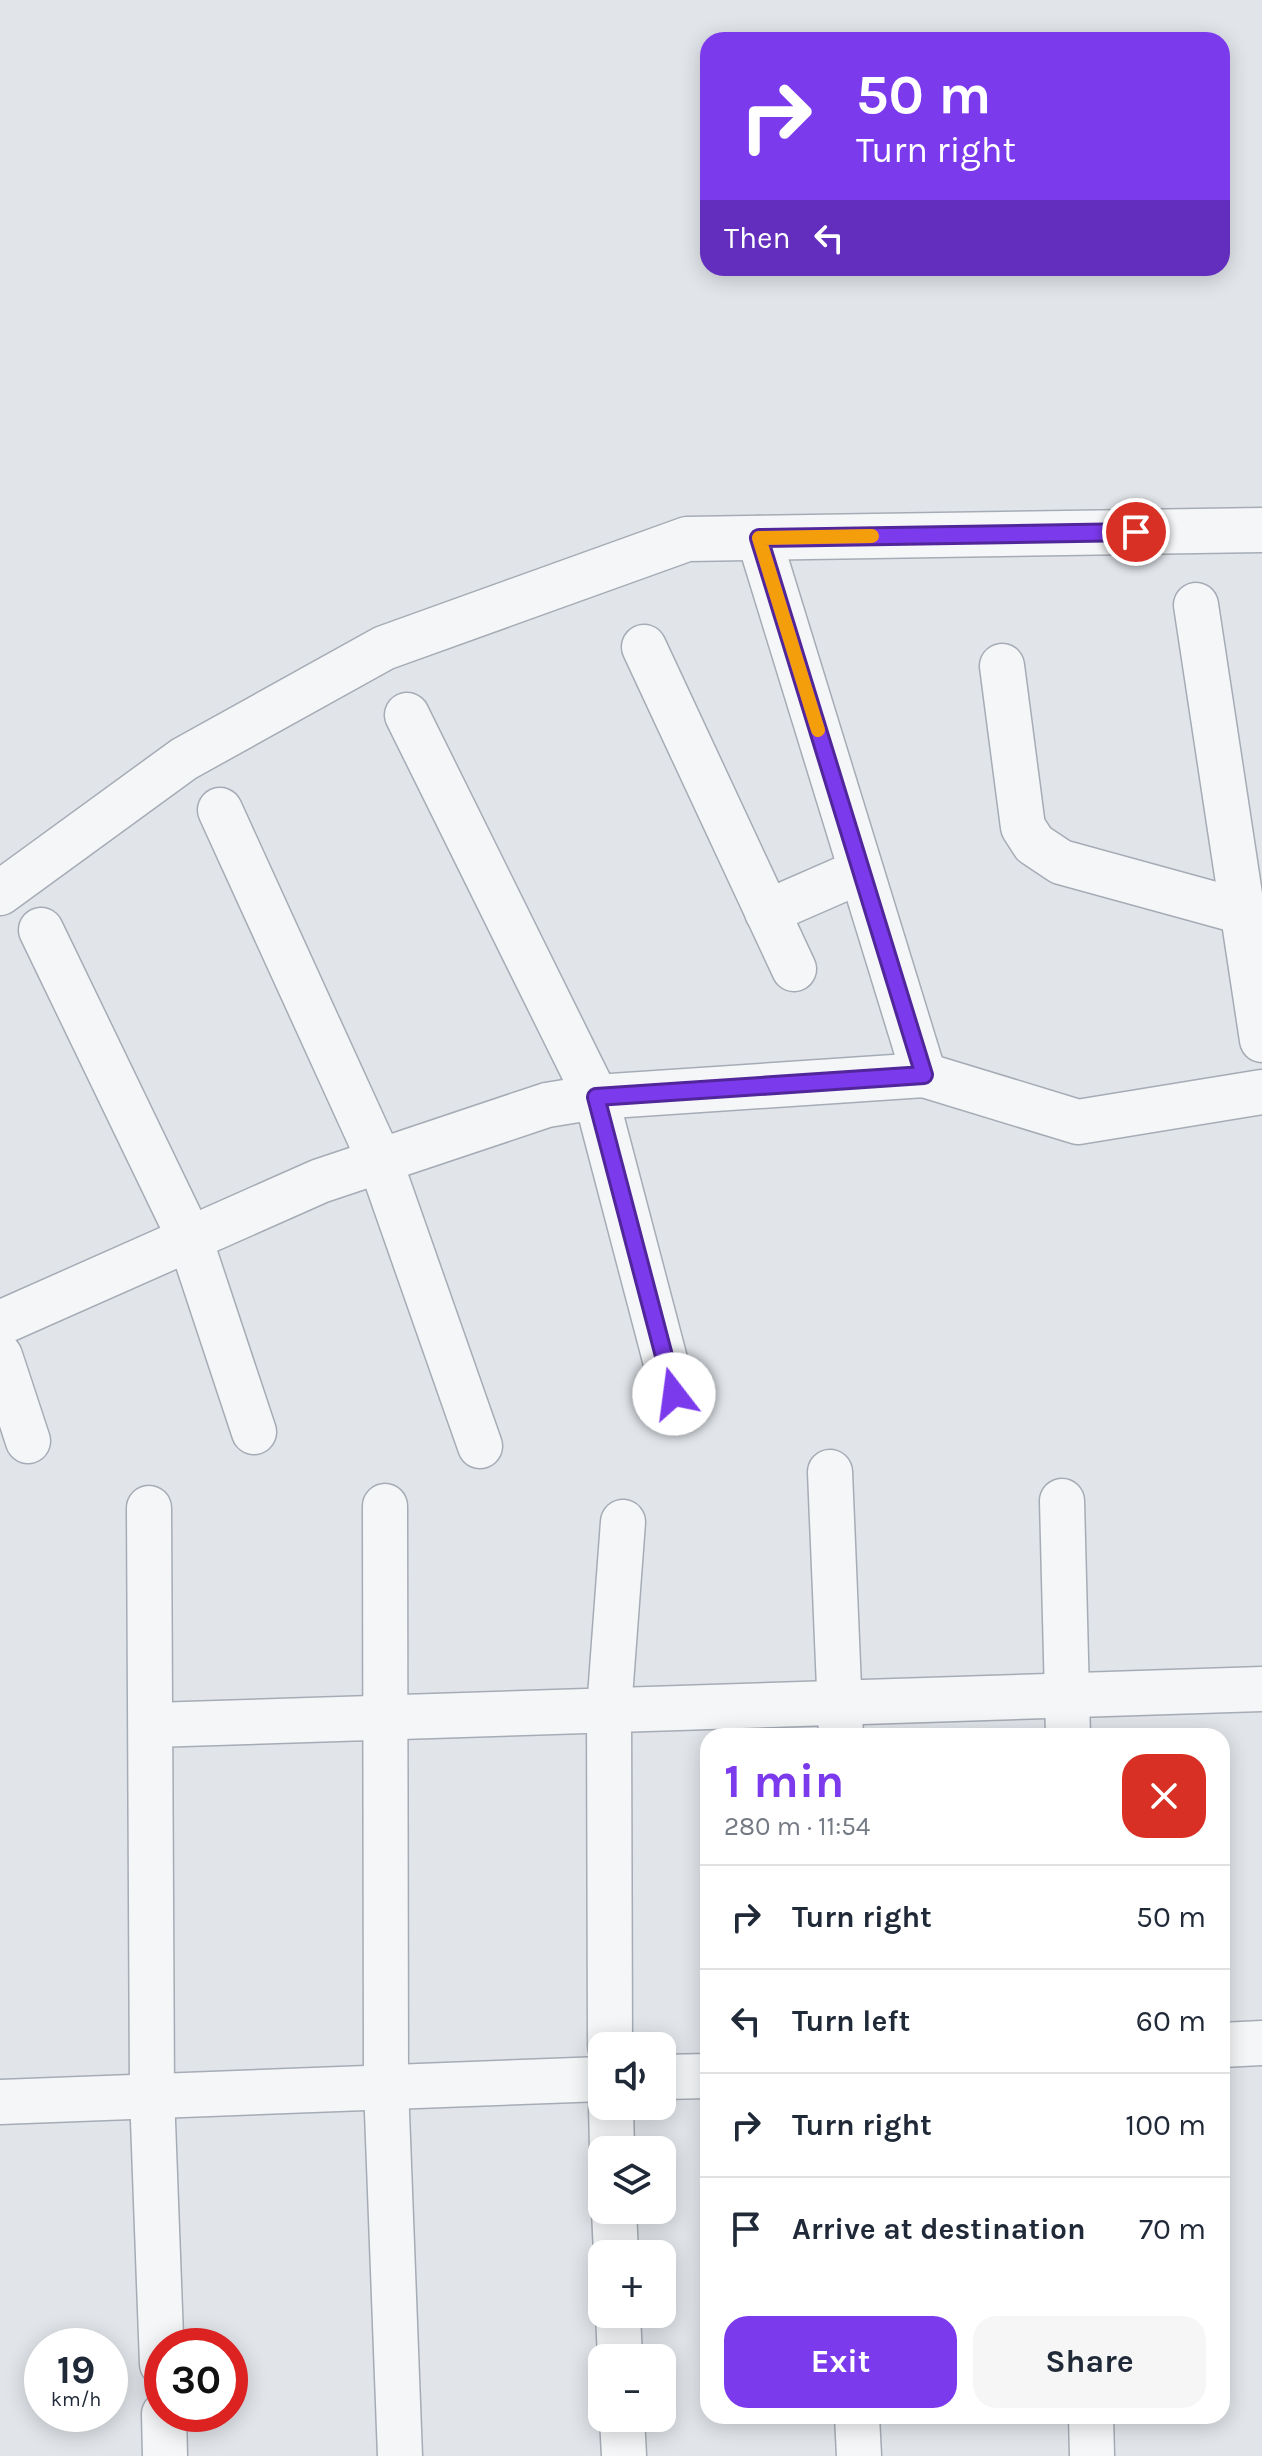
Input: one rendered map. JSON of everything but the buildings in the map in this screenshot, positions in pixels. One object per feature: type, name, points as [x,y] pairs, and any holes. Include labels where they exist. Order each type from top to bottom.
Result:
[{"type":"street","points":[[0,893],[184,759],[384,648],[687,539],[1262,530]]},
{"type":"street","points":[[759,538],[924,1075]]},
{"type":"street","points":[[1196,605],[1262,1040]]},
{"type":"street","points":[[644,647],[794,969]]},
{"type":"street","points":[[1002,666],[1023,827],[1034,844],[1061,862],[1243,912]]},
{"type":"street","points":[[407,715],[596,1097],[674,1394]]},
{"type":"street","points":[[220,810],[380,1161],[480,1446]]},
{"type":"street","points":[[767,912],[861,871]]},
{"type":"street","points":[[41,930],[190,1239],[254,1432]]},
{"type":"street","points":[[0,1323],[320,1181],[547,1105],[596,1097],[924,1075],[1078,1122],[1262,1092]]},
{"type":"street","points":[[0,1356],[28,1441]]},
{"type":"street","points":[[830,1472],[841,1719]]},
{"type":"street","points":[[1062,1501],[1067,1716]]},
{"type":"street","points":[[385,1506],[386,2086],[400,2456]]},
{"type":"street","points":[[149,1508],[153,1725],[152,2094],[161,2328]]},
{"type":"street","points":[[610,2032],[609,1710],[623,1522]]},
{"type":"street","points":[[153,1725],[609,1710],[841,1719],[1067,1716],[1262,1689]]},
{"type":"street","points":[[1230,2045],[1262,2043]]},
{"type":"street","points":[[676,2077],[700,2076]]},
{"type":"street","points":[[0,2102],[588,2079]]},
{"type":"street","points":[[857,2424],[859,2456]]},
{"type":"street","points":[[1091,2424],[1092,2456]]},
{"type":"street","points":[[164,2432],[165,2456]]},
{"type":"street","points":[[623,2432],[624,2456]]},
{"type":"slow traffic","points":[[818,730],[759,538],[872,536]]},
{"type":"route","points":[[674,1394],[596,1097],[924,1075],[759,538],[1136,532]]}]
